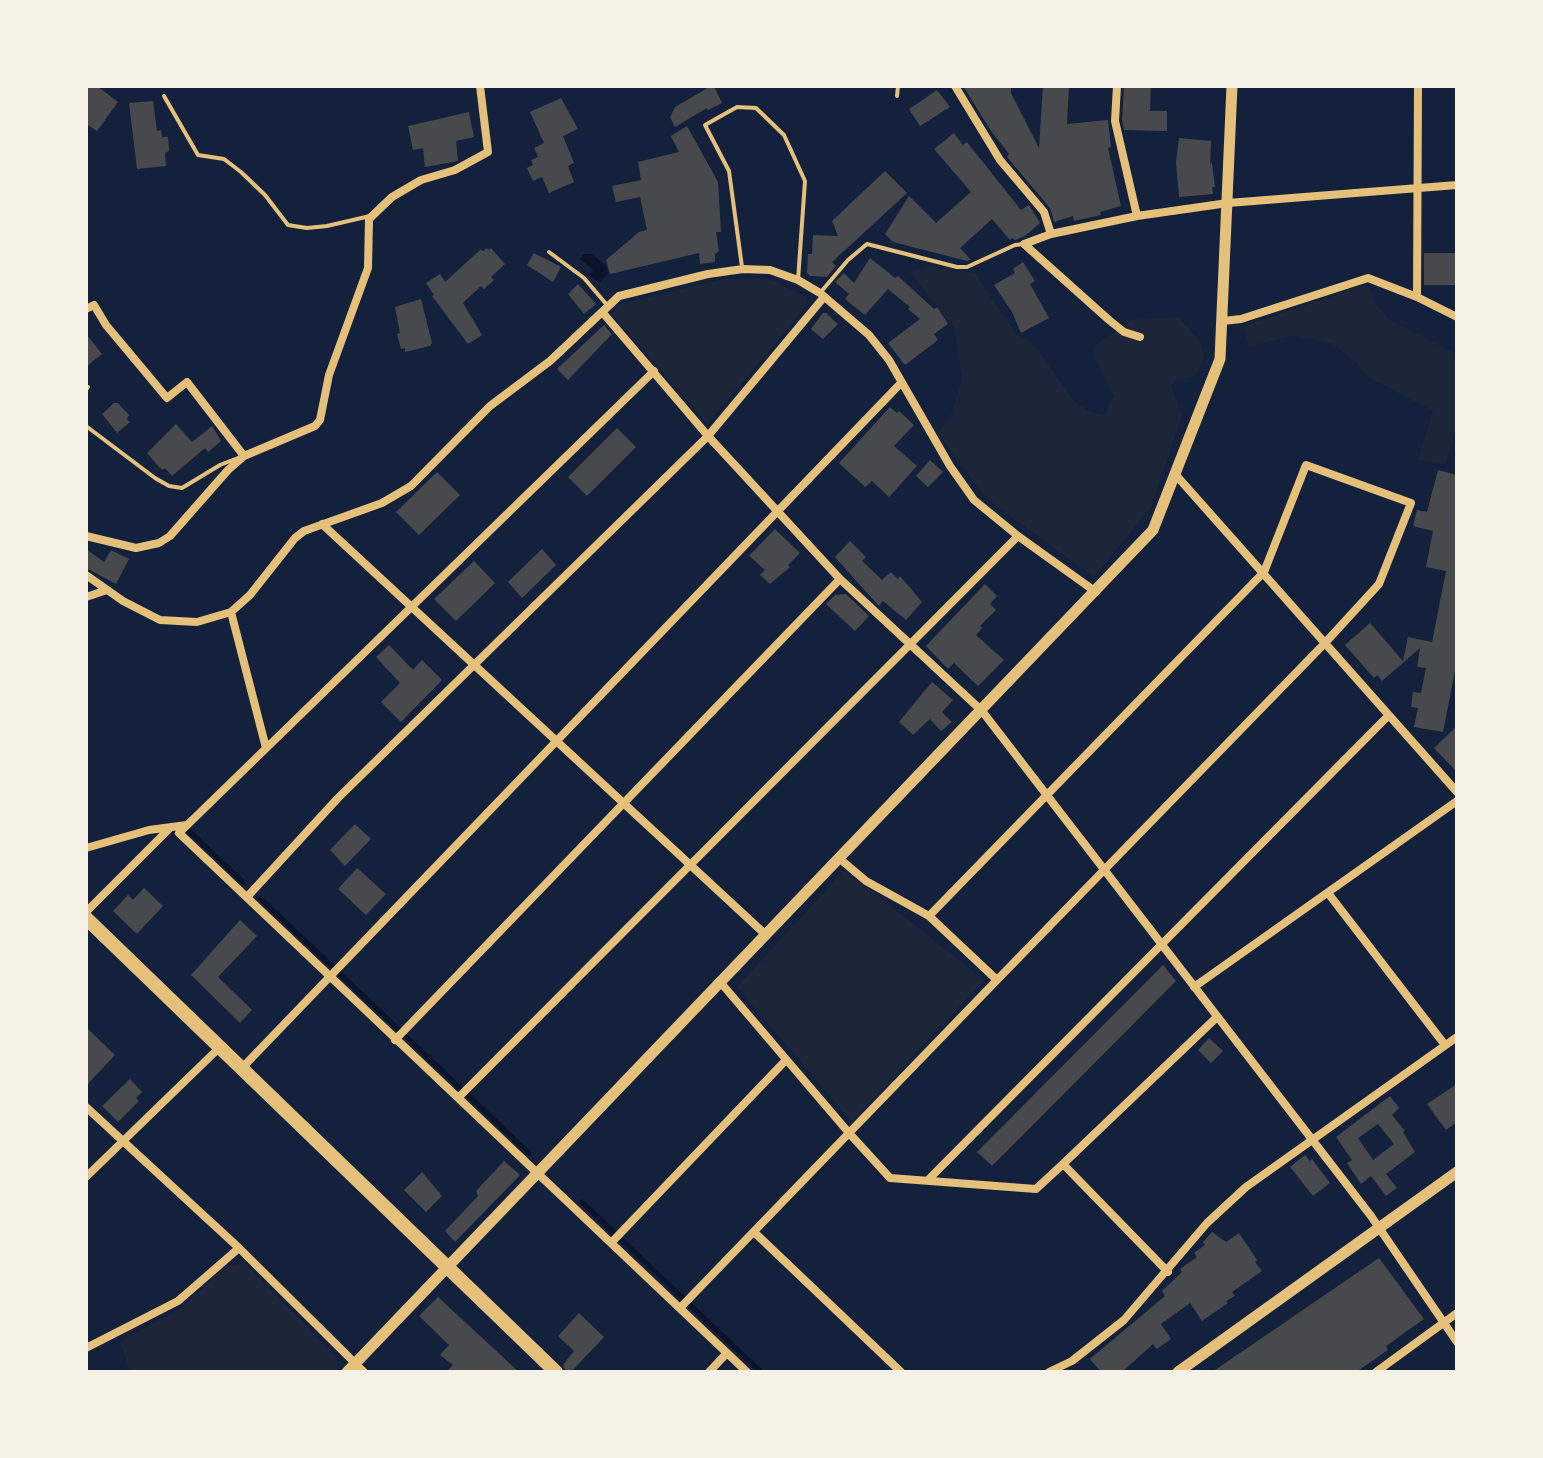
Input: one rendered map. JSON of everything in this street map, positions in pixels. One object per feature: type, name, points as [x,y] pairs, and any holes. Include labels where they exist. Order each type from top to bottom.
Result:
[{"type":"highway","points":[[86,918],[556,1372]]},
{"type":"street","points":[[86,536],[136,548],[159,543],[170,536],[244,456],[315,426],[320,420],[329,375],[368,268],[367,225],[372,215],[392,197],[421,180],[455,170],[488,152],[480,86]]},
{"type":"street","points":[[955,86],[1000,160],[1044,212],[1051,234]]},
{"type":"street","points":[[1117,86],[1115,121],[1137,216]]},
{"type":"street","points":[[86,1107],[239,1248],[356,1369],[538,1172],[1153,530],[1220,359],[1232,86]]},
{"type":"street","points":[[1417,297],[1418,86]]},
{"type":"street","points":[[1140,337],[1124,332],[1109,320],[1024,244],[1051,234],[1137,216],[1228,203],[1457,185]]},
{"type":"street","points":[[86,575],[150,616],[173,623],[197,622],[231,612],[250,595],[295,538],[322,524],[363,512],[411,486],[490,406],[550,361],[619,296],[708,274],[743,269],[770,270],[798,280],[822,295],[869,335],[889,360],[900,384],[974,500],[1096,592]]},
{"type":"street","points":[[1223,321],[1241,319],[1368,278],[1457,317]]},
{"type":"street","points":[[247,897],[338,798],[708,436],[822,295]]},
{"type":"street","points":[[86,309],[94,305],[106,325],[167,398],[187,382],[244,456]]},
{"type":"street","points":[[606,310],[708,436],[840,579],[982,711],[1380,1227],[1457,1342]]},
{"type":"street","points":[[654,371],[179,833],[747,1372]]},
{"type":"street","points":[[241,1069],[900,384]]},
{"type":"street","points":[[680,1308],[1379,584],[1411,503],[1306,465],[1264,572],[929,916]]},
{"type":"street","points":[[1175,474],[1457,792]]},
{"type":"street","points":[[322,524],[766,935]]},
{"type":"street","points":[[458,1098],[1018,536]]},
{"type":"street","points":[[395,1040],[840,579]]},
{"type":"street","points":[[86,597],[107,590]]},
{"type":"street","points":[[231,612],[266,748]]},
{"type":"street","points":[[929,1179],[1389,715]]},
{"type":"street","points":[[1194,987],[1457,801]]},
{"type":"street","points":[[86,848],[149,830],[188,825]]},
{"type":"street","points":[[86,912],[170,828]]},
{"type":"street","points":[[840,859],[866,881],[929,916],[997,980]]},
{"type":"street","points":[[1328,893],[1445,1045]]},
{"type":"street","points":[[721,983],[890,1178],[1036,1189],[1217,1017]]},
{"type":"street","points":[[1049,1372],[1072,1361],[1124,1320],[1221,1208],[1457,1037]]},
{"type":"street","points":[[86,1177],[219,1048]]},
{"type":"street","points":[[611,1243],[786,1060]]},
{"type":"street","points":[[1063,1164],[1168,1272]]},
{"type":"street","points":[[1178,1372],[1457,1172]]},
{"type":"street","points":[[754,1232],[901,1372]]},
{"type":"street","points":[[86,1348],[178,1301],[239,1248]]},
{"type":"street","points":[[1376,1372],[1457,1313]]},
{"type":"street","points":[[709,1372],[727,1353]]},
{"type":"lane","points":[[897,96],[898,86]]},
{"type":"lane","points":[[164,96],[198,155],[224,159],[256,186],[288,225],[307,228],[327,226],[372,215]]},
{"type":"lane","points":[[743,269],[729,171],[705,125],[737,107],[756,108],[784,135],[805,181],[798,280]]},
{"type":"lane","points":[[822,295],[848,260],[867,244],[967,267],[1015,245],[1024,244]]},
{"type":"lane","points":[[549,252],[584,278],[606,310]]},
{"type":"lane","points":[[86,426],[169,486],[182,488],[220,465],[244,456]]},
{"type":"shaded area","points":[[584,254],[592,254],[606,266],[608,274],[599,283],[590,275],[593,270],[580,259]]},
{"type":"shaded area","points":[[932,265],[975,273],[1016,334],[1032,342],[1074,401],[1089,412],[1104,415],[1114,396],[1094,357],[1096,345],[1132,320],[1178,317],[1200,341],[1204,357],[1195,376],[1176,380],[1171,386],[1182,416],[1151,507],[1094,577],[986,498],[938,433],[950,418],[962,380],[955,329],[910,272]]},
{"type":"shaded area","points":[[723,279],[769,279],[807,297],[806,307],[707,424],[612,314],[618,305]]},
{"type":"shaded area","points":[[1358,287],[1370,288],[1375,303],[1388,319],[1457,354],[1457,425],[1445,465],[1418,459],[1433,411],[1368,377],[1354,360],[1333,344],[1293,335],[1249,347],[1244,326]]},
{"type":"shaded area","points":[[845,870],[984,980],[852,1122],[737,987]]},
{"type":"shaded area","points":[[245,1263],[339,1360],[337,1369],[332,1372],[130,1372],[120,1341],[180,1309],[226,1266]]},
{"type":"building","points":[[86,86],[97,86],[118,102],[97,131],[86,124]]},
{"type":"building","points":[[714,86],[722,103],[675,127],[670,117],[675,107]]},
{"type":"building","points":[[963,86],[1011,86],[1011,93],[1039,148],[1043,86],[1069,86],[1067,124],[1108,120],[1111,147],[1108,148],[1121,206],[1100,212],[1101,215],[1074,221],[1073,216],[1054,222],[1050,208],[1007,157],[1009,154]]},
{"type":"building","points":[[1124,86],[1151,86],[1150,111],[1167,111],[1167,131],[1124,130]]},
{"type":"building","points":[[937,90],[950,107],[920,126],[909,109]]},
{"type":"building","points":[[561,98],[578,129],[563,136],[574,163],[568,166],[574,182],[549,193],[542,177],[533,181],[527,168],[533,165],[531,160],[538,157],[534,148],[544,143],[530,112]]},
{"type":"building","points":[[153,101],[157,131],[161,130],[162,137],[168,137],[166,166],[137,169],[129,103]]},
{"type":"building","points":[[469,112],[474,137],[456,141],[458,161],[425,167],[423,148],[413,150],[408,126]]},
{"type":"building","points":[[687,126],[718,182],[721,232],[716,232],[719,251],[715,254],[715,262],[700,264],[699,253],[610,274],[606,260],[639,232],[647,230],[640,197],[616,202],[612,186],[641,180],[638,162],[679,152],[671,136]]},
{"type":"building","points":[[954,133],[963,145],[967,142],[1021,210],[1029,205],[1040,223],[1025,236],[1010,240],[992,219],[960,248],[971,260],[967,261],[893,242],[885,234],[909,196],[936,223],[971,192],[934,149]]},
{"type":"building","points":[[1179,138],[1211,141],[1213,194],[1179,197],[1176,162]]},
{"type":"building","points":[[885,171],[907,193],[832,262],[836,266],[827,277],[810,276],[807,273],[808,254],[812,254],[813,235],[838,236],[832,221]]},
{"type":"building","points":[[491,248],[505,264],[491,277],[494,280],[484,289],[481,286],[463,303],[482,335],[468,344],[432,296],[426,283],[440,274],[445,282],[481,249]]},
{"type":"building","points":[[534,253],[561,267],[553,282],[527,265]]},
{"type":"building","points":[[1424,253],[1457,253],[1457,285],[1424,285]]},
{"type":"building","points":[[870,258],[895,278],[898,276],[934,309],[937,307],[948,324],[934,334],[938,340],[905,365],[888,343],[920,319],[908,309],[910,307],[888,289],[865,315],[845,299],[849,294],[835,282],[844,273],[854,283]]},
{"type":"building","points":[[1023,262],[1035,281],[1030,284],[1049,318],[1021,333],[1012,312],[994,285],[1015,273],[1013,269]]},
{"type":"building","points":[[578,284],[596,304],[584,314],[568,294]]},
{"type":"building","points":[[421,299],[432,343],[405,352],[405,348],[401,349],[397,334],[400,333],[395,307]]},
{"type":"building","points":[[823,313],[838,324],[823,339],[811,329]]},
{"type":"building","points":[[604,325],[612,334],[568,380],[557,369]]},
{"type":"building","points":[[86,334],[102,354],[86,367]]},
{"type":"building","points":[[118,403],[129,415],[127,419],[130,422],[117,433],[102,414]]},
{"type":"building","points":[[890,407],[914,425],[894,446],[917,466],[889,497],[872,481],[865,487],[839,463]]},
{"type":"building","points":[[176,424],[192,442],[212,426],[221,441],[208,452],[205,448],[172,476],[147,453]]},
{"type":"building","points":[[617,428],[636,447],[587,496],[568,477]]},
{"type":"building","points":[[930,460],[943,472],[928,487],[916,476]]},
{"type":"building","points":[[1438,470],[1457,475],[1457,660],[1443,732],[1414,727],[1418,708],[1411,707],[1413,692],[1421,693],[1426,668],[1417,667],[1420,648],[1382,681],[1377,675],[1374,678],[1345,645],[1370,623],[1403,661],[1408,637],[1432,642],[1446,571],[1426,567],[1433,531],[1413,526],[1417,510],[1427,512]]},
{"type":"building","points":[[437,472],[460,495],[419,535],[396,512]]},
{"type":"building","points":[[775,529],[800,553],[788,565],[790,567],[770,584],[760,575],[765,570],[749,556]]},
{"type":"building","points":[[850,541],[866,557],[862,561],[882,580],[891,572],[898,579],[900,576],[922,602],[906,620],[883,601],[879,606],[835,557]]},
{"type":"building","points":[[86,549],[104,562],[111,550],[129,559],[116,584],[86,568]]},
{"type":"building","points":[[542,549],[556,565],[522,598],[508,582]]},
{"type":"building","points":[[474,561],[495,583],[456,621],[434,599]]},
{"type":"building","points":[[985,584],[997,596],[990,604],[996,610],[980,626],[982,628],[976,635],[1004,660],[978,686],[954,663],[948,669],[926,646]]},
{"type":"building","points":[[846,594],[869,616],[855,631],[826,604],[835,595]]},
{"type":"building","points":[[389,645],[413,670],[422,660],[442,680],[401,722],[381,702],[400,683],[376,657]]},
{"type":"building","points":[[932,682],[953,700],[942,712],[952,722],[941,731],[930,719],[913,735],[899,722]]},
{"type":"building","points":[[1457,726],[1457,772],[1434,748]]},
{"type":"building","points":[[355,824],[371,839],[345,866],[330,850]]},
{"type":"building","points":[[357,868],[386,894],[366,915],[338,889]]},
{"type":"building","points":[[144,888],[163,906],[137,934],[113,911],[128,895],[133,900]]},
{"type":"building","points":[[240,920],[257,936],[218,977],[252,1010],[240,1023],[191,975]]},
{"type":"building","points":[[1163,965],[1176,981],[992,1166],[977,1152]]},
{"type":"building","points":[[86,1027],[115,1055],[86,1086]]},
{"type":"building","points":[[1209,1038],[1223,1051],[1211,1063],[1198,1050]]},
{"type":"building","points":[[130,1079],[142,1092],[136,1098],[139,1101],[118,1122],[102,1106]]},
{"type":"building","points":[[1457,1084],[1457,1122],[1446,1130],[1427,1104]]},
{"type":"building","points":[[1390,1096],[1399,1108],[1392,1115],[1405,1131],[1415,1152],[1386,1174],[1397,1188],[1386,1196],[1371,1176],[1361,1184],[1347,1163],[1352,1160],[1336,1137]],"holes":[[[1378,1124],[1394,1144],[1373,1160],[1358,1138]]]},
{"type":"building","points":[[1305,1155],[1310,1161],[1312,1159],[1330,1183],[1313,1196],[1290,1167]]},
{"type":"building","points":[[504,1161],[520,1175],[455,1242],[445,1231],[478,1196],[476,1191]]},
{"type":"building","points":[[422,1172],[442,1196],[426,1212],[404,1190]]},
{"type":"building","points":[[1212,1232],[1226,1242],[1239,1233],[1262,1271],[1232,1292],[1235,1296],[1226,1301],[1228,1303],[1202,1321],[1190,1303],[1161,1324],[1171,1339],[1157,1349],[1153,1344],[1122,1372],[1101,1372],[1090,1359],[1165,1296],[1162,1291],[1182,1272],[1180,1269],[1197,1257],[1194,1253],[1205,1245],[1203,1242]]},
{"type":"building","points":[[1379,1258],[1424,1319],[1356,1372],[1212,1372]]},
{"type":"building","points":[[438,1297],[519,1372],[446,1372],[453,1365],[440,1355],[449,1345],[419,1316]]},
{"type":"building","points":[[579,1313],[604,1337],[571,1372],[566,1372],[563,1365],[574,1351],[558,1336]]},
{"type":"waterway","points":[[188,830],[243,882]]},
{"type":"waterway","points":[[260,898],[529,1153]]},
{"type":"waterway","points":[[582,1202],[761,1372]]}]
